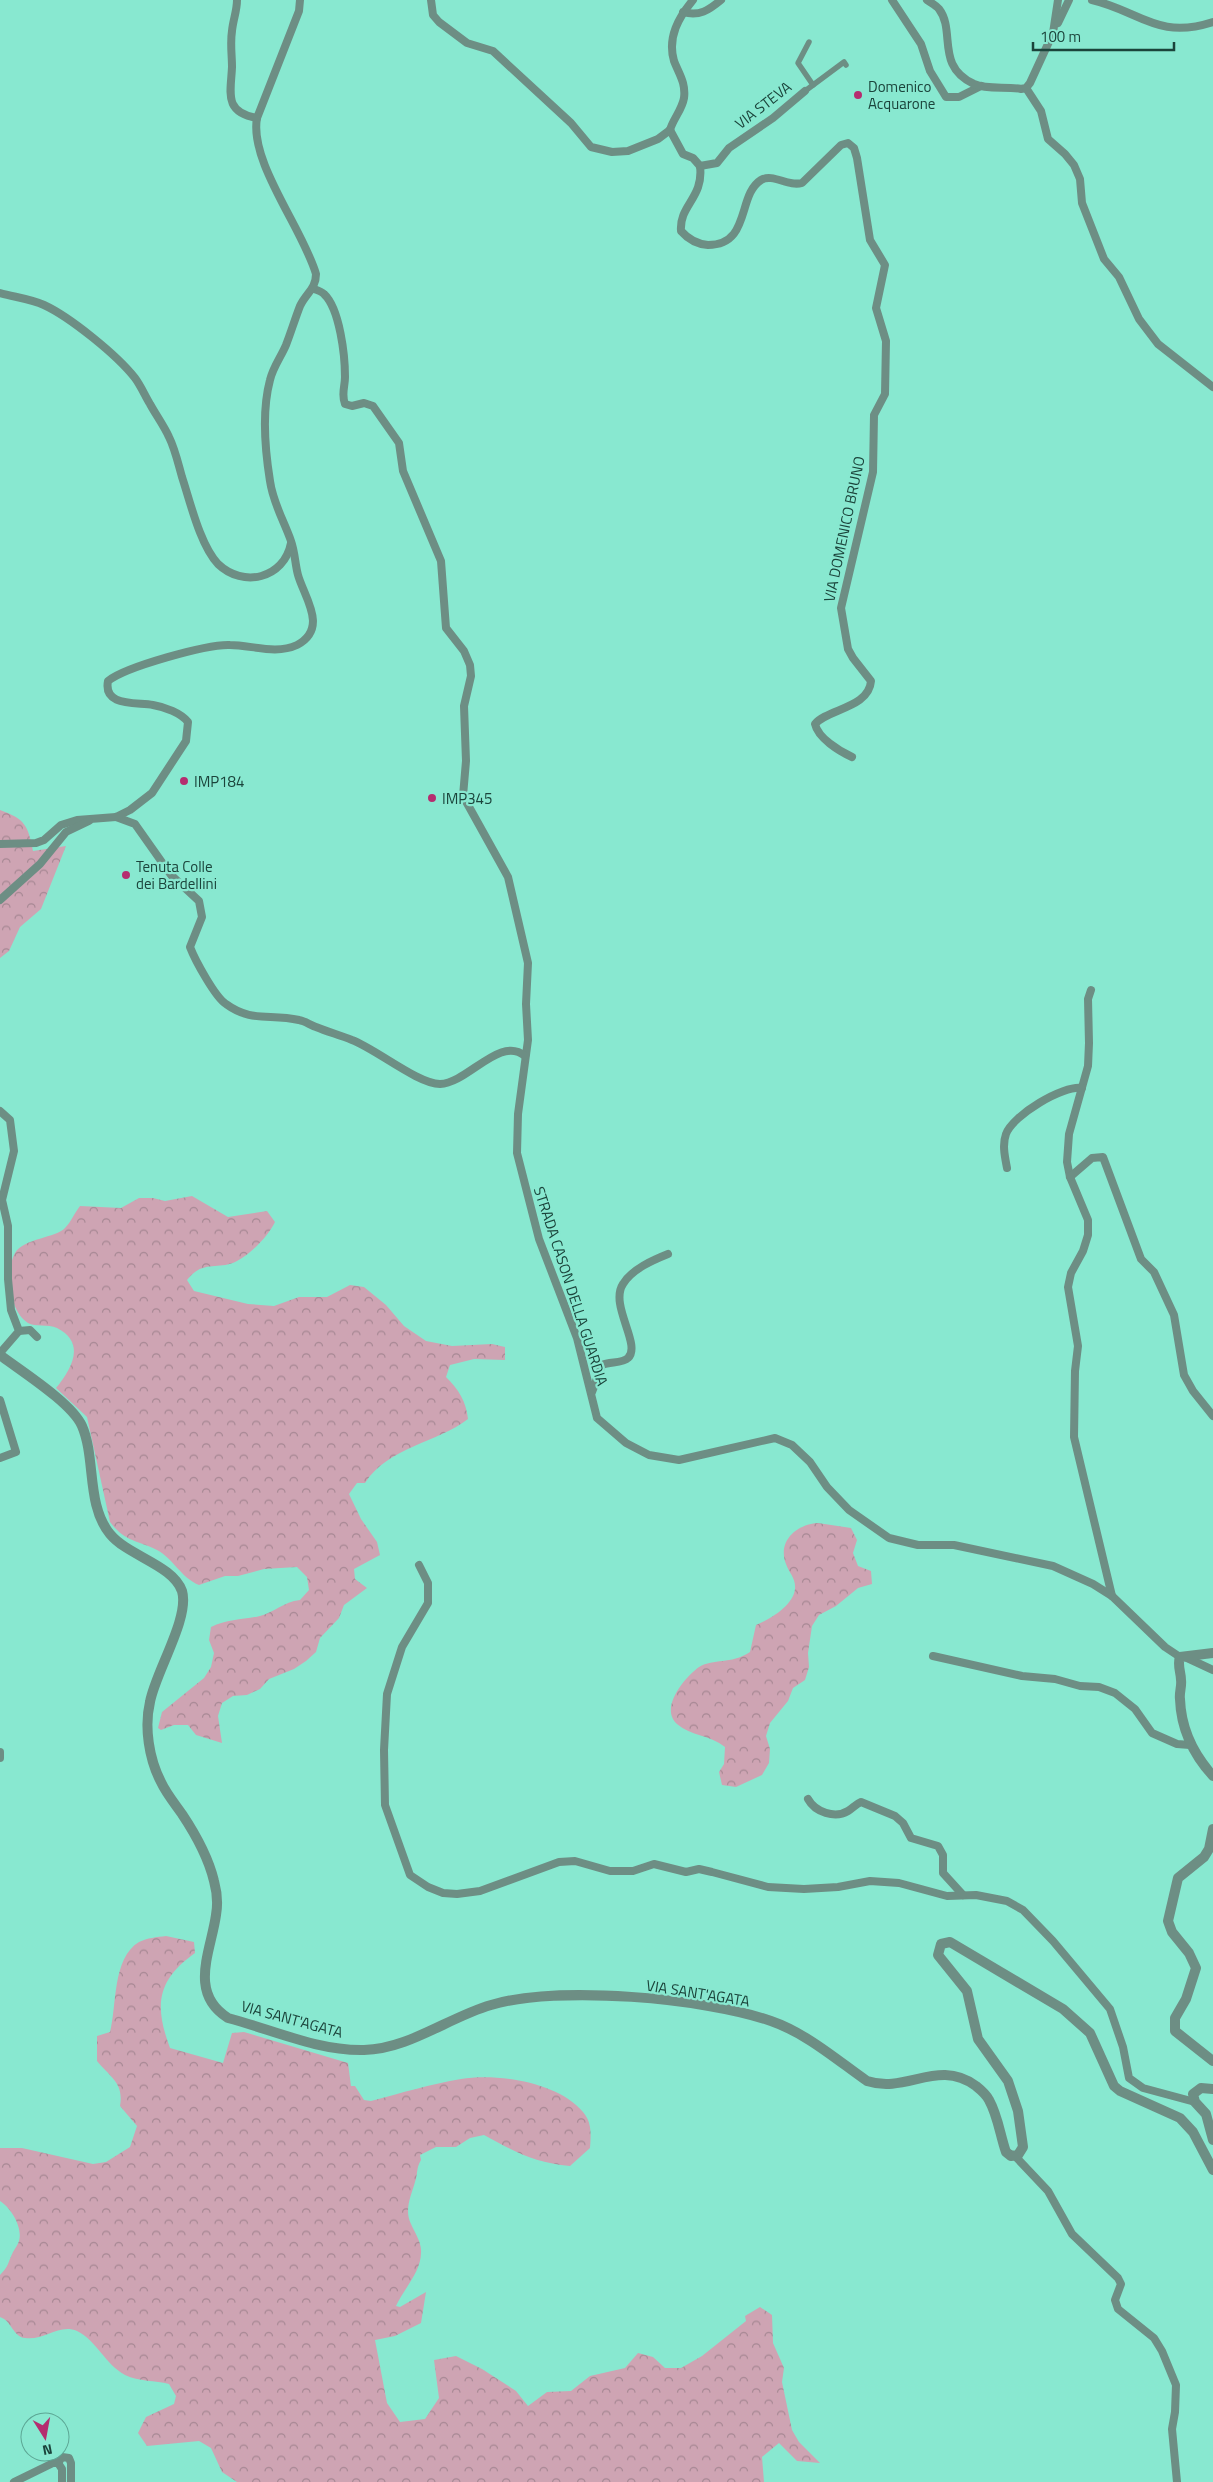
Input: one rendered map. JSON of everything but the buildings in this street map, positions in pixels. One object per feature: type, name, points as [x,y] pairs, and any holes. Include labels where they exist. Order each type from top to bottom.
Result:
[{"type":"street","points":[[237,0],[232,30],[232,68],[229,93],[232,102],[240,112],[258,118]]},
{"type":"street","points":[[116,818],[152,793],[186,741],[188,722],[185,718],[154,705],[123,702],[113,698],[108,693],[108,681],[126,670],[214,646],[230,644],[271,649],[287,648],[306,638],[312,627],[313,616],[310,602],[297,571],[291,541],[278,510],[270,483],[265,434],[270,381],[274,367],[301,305],[314,288],[316,274],[314,265],[257,144],[255,128],[299,11],[300,0]]},
{"type":"street","points":[[431,0],[433,15],[439,22],[468,43],[493,51],[571,123],[591,147],[612,152],[628,151],[658,139],[670,130],[684,98],[683,78],[674,61],[672,43],[683,12],[693,0]]},
{"type":"street","points":[[683,12],[696,14],[712,8],[721,0]]},
{"type":"street","points":[[892,0],[921,44],[933,76],[946,97],[959,97],[981,86]]},
{"type":"street","points":[[927,0],[938,8],[942,14],[948,52],[958,73],[981,86],[1026,88]]},
{"type":"street","points":[[1053,33],[1058,0]]},
{"type":"street","points":[[1026,88],[1036,73],[1069,0]]},
{"type":"street","points":[[1092,0],[1108,4],[1123,13],[1162,26],[1191,28],[1213,22]]},
{"type":"street","points":[[808,42],[798,63],[813,85]]},
{"type":"street","name":"VIA STEVA","points":[[700,166],[717,163],[729,148],[773,118],[813,85],[845,64]]},
{"type":"street","points":[[1026,88],[1041,111],[1048,139],[1066,154],[1074,165],[1080,179],[1082,203],[1104,259],[1119,278],[1139,319],[1158,344],[1213,387]]},
{"type":"street","points":[[670,130],[683,154],[693,158],[700,166]]},
{"type":"street","name":"VIA DOMENICO BRUNO","points":[[700,166],[701,178],[698,190],[682,219],[681,231],[695,242],[712,244],[724,241],[737,229],[752,190],[758,182],[772,178],[794,185],[802,183],[841,145],[848,144],[855,152],[870,240],[885,265],[876,308],[886,341],[886,387],[885,394],[874,415],[873,472],[841,608],[848,649],[871,681],[871,686],[852,705],[824,717],[815,724],[821,734],[843,753],[852,757]]},
{"type":"street","name":"STRADA CASON DELLA GUARDIA","points":[[314,288],[324,294],[332,308],[340,334],[345,380],[342,393],[344,404],[352,406],[364,403],[373,406],[399,443],[406,479],[441,561],[444,621],[450,634],[464,651],[470,666],[471,676],[464,706],[466,753],[463,796],[508,877],[528,963],[526,1004],[528,1040],[525,1056],[526,1068],[518,1114],[517,1153],[524,1189],[541,1245],[577,1338],[597,1418],[603,1426],[626,1443],[649,1455],[679,1460],[775,1438],[792,1445],[810,1462],[827,1487],[849,1510],[888,1538],[918,1545],[954,1544],[1046,1564],[1093,1584],[1112,1596],[1165,1647],[1182,1657],[1213,1670]]},
{"type":"street","points":[[0,293],[42,304],[58,313],[97,343],[135,378],[169,436],[200,530],[210,552],[219,564],[239,575],[253,577],[274,572],[285,562],[291,541]]},
{"type":"street","points":[[0,844],[36,843],[44,840],[61,825],[93,819],[116,818],[135,824],[171,875],[199,900],[202,917],[190,947],[217,996],[226,1004],[252,1017],[283,1016],[302,1020],[353,1040],[381,1054],[419,1078],[440,1084],[466,1076],[493,1055],[514,1051],[520,1052],[525,1056]]},
{"type":"street","points":[[0,900],[40,864],[66,832],[93,819]]},
{"type":"street","points":[[1090,990],[1088,999],[1088,1059],[1067,1144],[1067,1162],[1070,1177],[1088,1220],[1088,1234],[1083,1251],[1071,1273],[1068,1287],[1078,1346],[1075,1371],[1074,1437],[1112,1596]]},
{"type":"street","points":[[1006,1168],[1004,1145],[1006,1133],[1013,1122],[1065,1088],[1082,1088]]},
{"type":"street","points":[[0,1111],[10,1120],[14,1151],[2,1200],[8,1226],[8,1279],[11,1310],[19,1332]]},
{"type":"street","points":[[1070,1177],[1092,1158],[1103,1157],[1141,1259],[1154,1272],[1174,1315],[1184,1375],[1192,1391],[1213,1416]]},
{"type":"street","points":[[592,1392],[602,1365],[626,1360],[630,1357],[631,1349],[628,1332],[618,1296],[622,1284],[650,1262],[668,1254]]},
{"type":"street","points":[[0,1354],[19,1332],[30,1330],[38,1337]]},
{"type":"street","name":"VIA SANT'AGATA","points":[[0,1354],[77,1416],[84,1432],[99,1513],[109,1533],[124,1548],[154,1563],[173,1578],[182,1593],[183,1603],[178,1625],[152,1689],[148,1727],[151,1753],[161,1783],[200,1841],[214,1880],[217,1914],[205,1965],[207,1990],[211,2002],[219,2012],[228,2018],[330,2048],[364,2050],[380,2049],[398,2043],[489,2005],[532,1997],[585,1996],[695,2004],[744,2014],[788,2028],[874,2083],[890,2085],[945,2074],[962,2077],[989,2098],[1006,2152],[1015,2156],[1048,2191],[1072,2234],[1118,2278],[1121,2284],[1115,2300],[1118,2310],[1154,2338],[1162,2351],[1176,2386],[1172,2429],[1177,2482]]},
{"type":"street","points":[[0,1400],[16,1452],[0,1458]]},
{"type":"street","points":[[419,1565],[428,1583],[428,1603],[402,1647],[387,1694],[384,1787],[385,1805],[410,1875],[428,1887],[443,1893],[457,1894],[480,1891],[567,1861],[588,1864],[610,1871],[633,1871],[654,1864],[686,1872],[699,1869],[768,1887],[804,1889],[838,1887],[870,1881],[899,1883],[947,1896],[963,1895],[1008,1901],[1023,1910],[1065,1954],[1110,2009],[1123,2047],[1129,2078],[1143,2088],[1195,2102]]},
{"type":"street","points":[[1213,1653],[1182,1657],[1179,1667],[1182,1681],[1180,1699],[1190,1745],[1199,1762],[1213,1776]]},
{"type":"street","points":[[933,1656],[1016,1675],[1054,1679],[1080,1686],[1099,1687],[1114,1693],[1135,1709],[1152,1734],[1177,1744],[1190,1745]]},
{"type":"street","points":[[0,1752],[0,1758]]},
{"type":"street","points":[[808,1799],[811,1804],[827,1813],[838,1814],[847,1812],[861,1802],[894,1816],[903,1823],[911,1838],[938,1846],[943,1855],[943,1873],[963,1895]]},
{"type":"street","points":[[1213,1829],[1209,1850],[1204,1857],[1178,1878],[1168,1921],[1172,1932],[1189,1954],[1196,1968],[1186,1999],[1175,2018],[1175,2031],[1213,2061]]},
{"type":"street","points":[[1015,2156],[1021,2153],[1023,2147],[1014,2094],[1001,2070],[978,2039],[967,1991],[938,1955],[939,1947],[944,1943],[953,1943],[988,1966],[1063,2009],[1078,2021],[1090,2034],[1114,2086],[1120,2092],[1180,2118],[1188,2124],[1213,2170]]},
{"type":"street","points":[[1213,2089],[1201,2088],[1193,2094],[1195,2102],[1206,2114],[1213,2140]]},
{"type":"street","points":[[58,2463],[62,2457],[68,2458],[71,2463],[71,2482]]},
{"type":"street","points":[[14,2482],[53,2462],[58,2463]]},
{"type":"street","points":[[58,2463],[62,2469],[62,2482]]},
{"type":"green space","points":[[0,810],[15,817],[24,824],[33,851],[66,846],[41,909],[20,927],[9,951],[0,958]]},
{"type":"green space","points":[[192,1196],[228,1217],[267,1211],[275,1222],[259,1244],[242,1258],[230,1264],[205,1267],[193,1274],[187,1280],[194,1291],[248,1304],[274,1306],[299,1297],[327,1297],[350,1285],[364,1287],[386,1305],[404,1326],[426,1341],[452,1346],[492,1344],[505,1347],[505,1360],[474,1359],[450,1365],[446,1377],[461,1396],[466,1407],[468,1419],[456,1427],[386,1461],[365,1483],[357,1483],[349,1494],[361,1519],[377,1542],[380,1555],[354,1569],[355,1579],[367,1588],[344,1605],[339,1618],[320,1638],[316,1652],[306,1661],[294,1669],[269,1679],[260,1689],[247,1695],[233,1696],[222,1703],[218,1716],[222,1743],[196,1735],[188,1725],[174,1725],[161,1730],[158,1728],[162,1712],[204,1678],[211,1667],[214,1653],[209,1640],[211,1627],[229,1621],[260,1616],[300,1600],[309,1590],[307,1577],[297,1567],[264,1569],[238,1576],[225,1576],[199,1585],[192,1582],[163,1554],[126,1537],[116,1529],[110,1522],[87,1417],[56,1388],[71,1365],[74,1349],[72,1341],[57,1328],[28,1323],[17,1310],[13,1300],[10,1280],[12,1261],[19,1248],[32,1241],[61,1231],[67,1226],[80,1206],[121,1208],[139,1198],[153,1198],[165,1201]]},
{"type":"green space","points":[[818,1523],[851,1528],[857,1540],[853,1553],[858,1566],[871,1571],[872,1584],[858,1588],[836,1606],[819,1615],[812,1626],[808,1653],[809,1667],[805,1680],[793,1688],[788,1701],[770,1723],[766,1736],[770,1749],[769,1763],[762,1775],[736,1787],[722,1785],[719,1772],[724,1764],[725,1747],[713,1740],[688,1731],[677,1724],[672,1717],[672,1702],[681,1685],[699,1667],[705,1664],[736,1659],[750,1652],[756,1625],[780,1611],[790,1601],[795,1589],[784,1556],[784,1548],[787,1541],[796,1530]]},
{"type":"green space","points":[[166,1936],[194,1942],[195,1953],[173,1973],[162,1994],[162,2019],[170,2048],[223,2063],[232,2033],[244,2032],[348,2063],[351,2086],[355,2086],[364,2100],[371,2101],[461,2079],[492,2077],[526,2082],[558,2093],[572,2102],[583,2112],[588,2120],[591,2134],[590,2148],[570,2166],[558,2165],[526,2156],[484,2135],[470,2138],[456,2147],[436,2147],[420,2155],[421,2160],[410,2198],[408,2214],[418,2238],[421,2253],[420,2260],[415,2274],[396,2306],[400,2307],[426,2292],[421,2323],[395,2336],[375,2340],[387,2403],[400,2422],[425,2419],[439,2398],[434,2360],[456,2356],[482,2369],[516,2391],[528,2406],[547,2392],[571,2391],[590,2376],[625,2368],[638,2353],[653,2357],[665,2368],[681,2368],[702,2356],[746,2321],[745,2316],[760,2307],[772,2315],[773,2343],[784,2368],[782,2382],[792,2430],[799,2442],[820,2463],[797,2461],[779,2443],[762,2457],[764,2482],[237,2482],[222,2472],[211,2448],[199,2441],[147,2446],[138,2433],[146,2417],[174,2404],[176,2396],[169,2384],[136,2379],[125,2375],[112,2365],[84,2335],[77,2331],[64,2329],[39,2337],[25,2338],[18,2335],[0,2317],[0,2275],[7,2266],[20,2236],[15,2218],[0,2201],[0,2148],[22,2148],[93,2164],[106,2162],[130,2147],[137,2126],[120,2106],[120,2092],[115,2081],[97,2061],[97,2036],[110,2032],[117,1983],[124,1959],[130,1949],[139,1942]]},
{"type":"place","name":"Domenico Acquarone","points":[[858,95]]},
{"type":"place","name":"IMP184","points":[[184,781]]},
{"type":"place","name":"IMP345","points":[[432,798]]},
{"type":"place","name":"Tenuta Colle dei Bardellini","points":[[126,875]]}]
